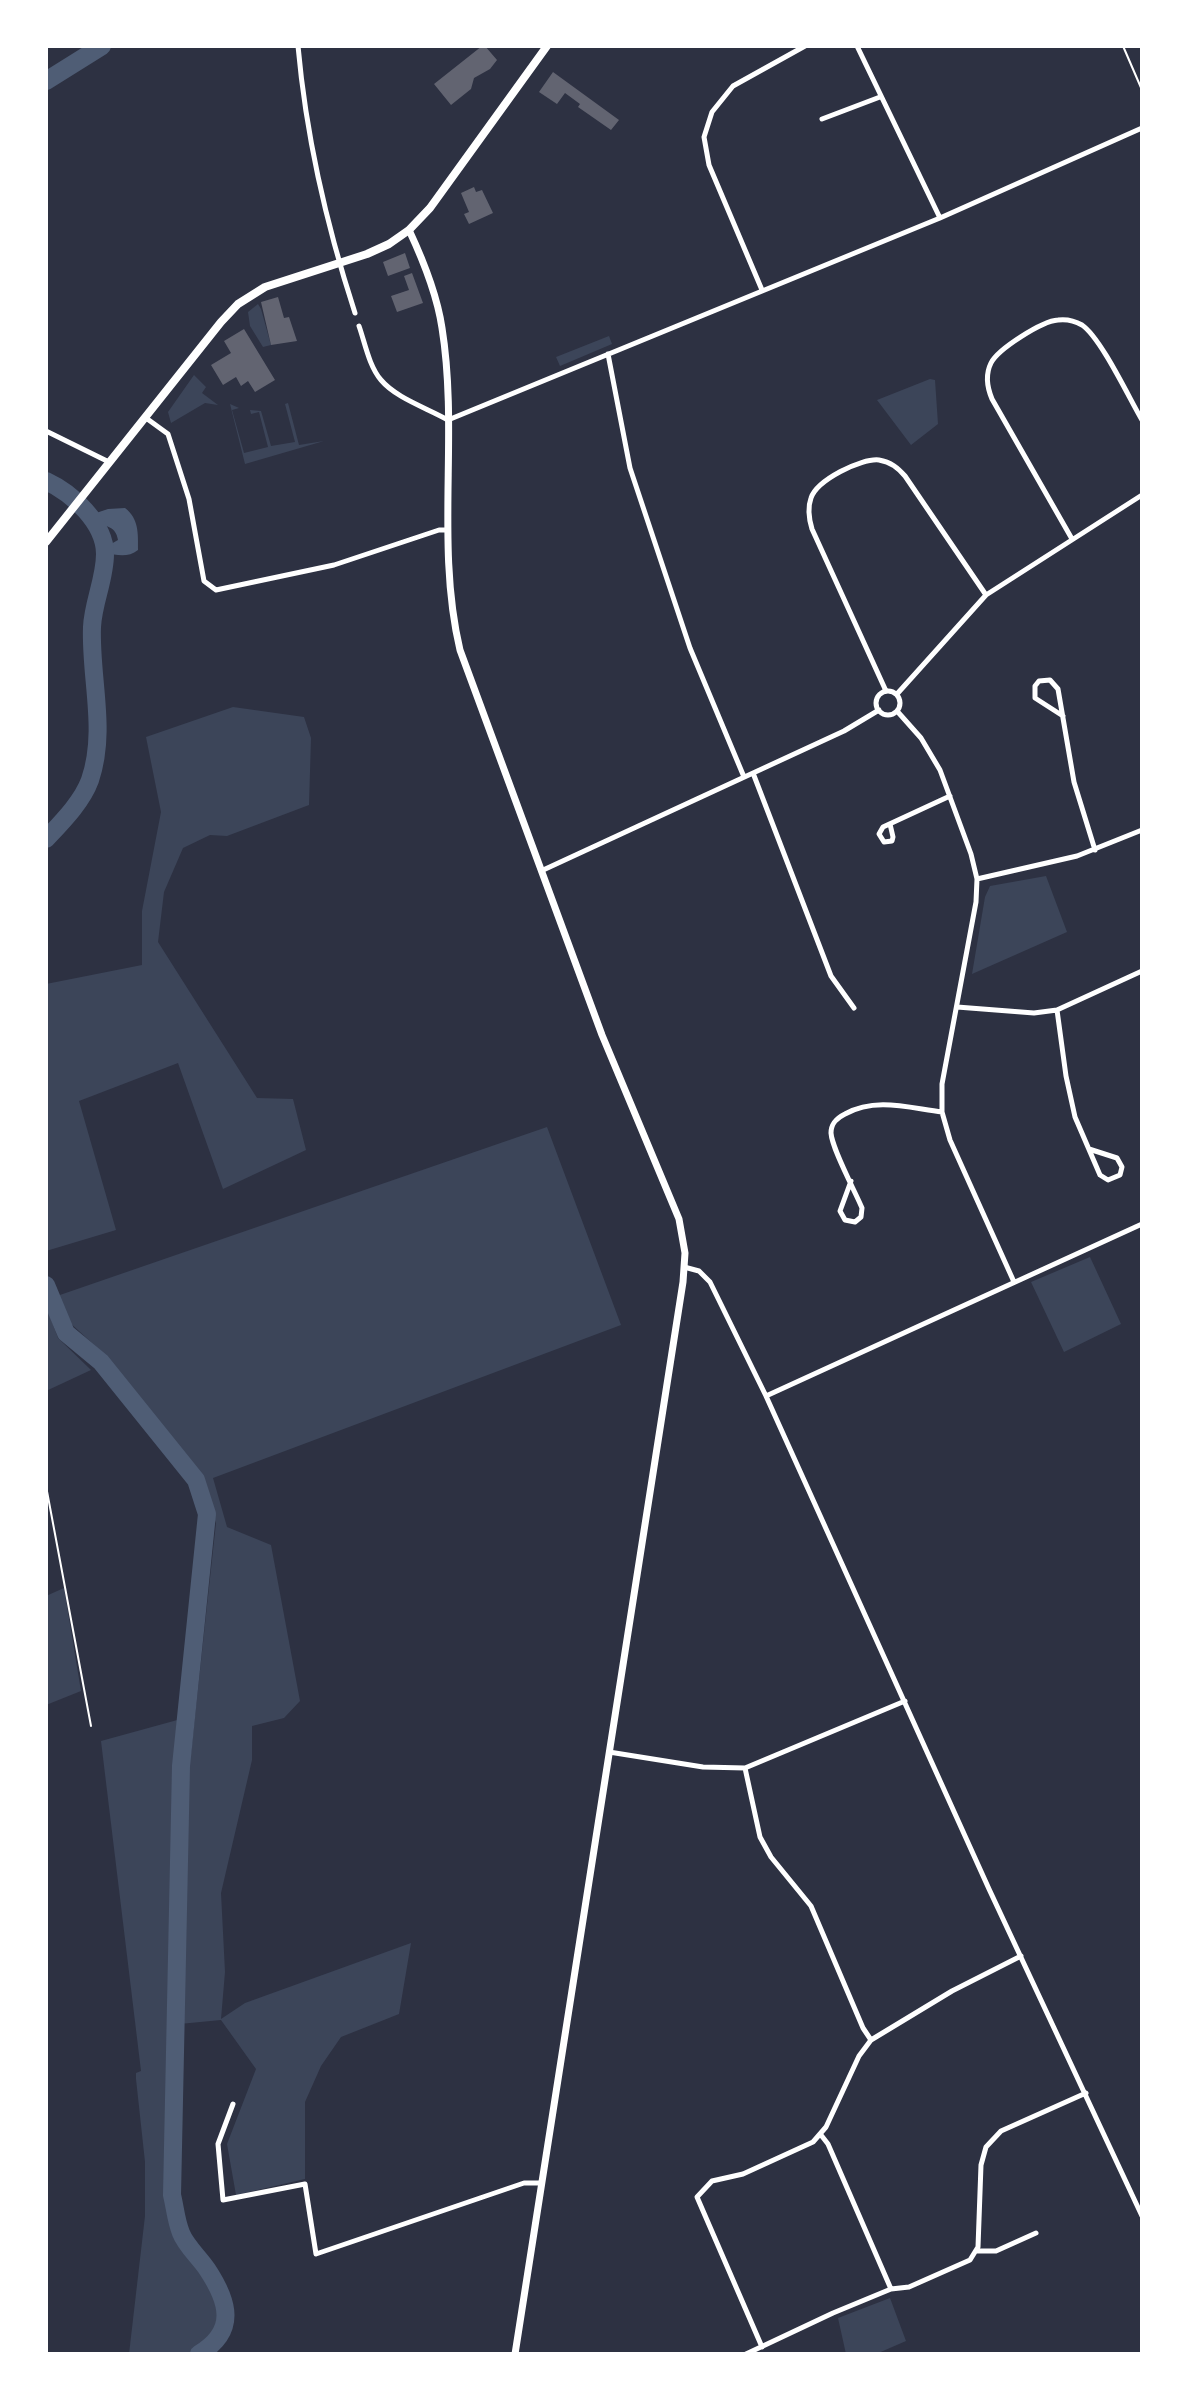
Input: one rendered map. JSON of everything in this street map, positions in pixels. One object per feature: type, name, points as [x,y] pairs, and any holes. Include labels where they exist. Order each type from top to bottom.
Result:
[{"type":"main road","points":[[46,542],[238,304],[265,287],[389,244],[409,230],[430,208],[547,46]]},
{"type":"street","points":[[298,46],[310,131],[340,263],[355,313]]},
{"type":"street","points":[[763,291],[709,165],[704,137],[712,112],[727,91],[746,77],[805,46]]},
{"type":"street","points":[[857,46],[940,218]]},
{"type":"street","points":[[822,119],[880,97]]},
{"type":"street","points":[[448,420],[940,218],[1142,128]]},
{"type":"street","points":[[409,230],[433,287],[442,325],[453,611],[460,650],[602,1035],[679,1219],[684,1239],[684,1267],[515,2354]]},
{"type":"street","points":[[1072,539],[992,399],[987,380],[990,364],[1002,350],[1043,324],[1058,320],[1073,321],[1092,334],[1142,420]]},
{"type":"street","points":[[359,326],[373,369],[380,380],[448,420]]},
{"type":"street","points":[[608,354],[630,468],[690,648],[744,777]]},
{"type":"street","points":[[145,417],[168,434],[189,499],[204,581],[216,590],[334,565],[439,530],[449,530]]},
{"type":"street","points":[[46,431],[109,462]]},
{"type":"street","points":[[886,691],[812,529],[808,508],[819,486],[868,460],[895,466],[905,476],[986,595]]},
{"type":"street","points":[[897,694],[986,595],[1142,495]]},
{"type":"street","points":[[1063,716],[1035,698],[1035,686],[1039,681],[1050,680],[1055,684],[1063,716],[1074,782],[1095,850]]},
{"type":"street","points":[[886,691],[897,694]]},
{"type":"street","points":[[879,710],[877,699],[886,691]]},
{"type":"street","points":[[897,694],[900,702],[897,711]]},
{"type":"street","points":[[541,871],[853,726],[879,710]]},
{"type":"street","points":[[879,710],[887,714],[897,711]]},
{"type":"street","points":[[897,711],[928,747],[950,796],[977,879],[976,902],[942,1084],[942,1112],[950,1140],[1014,1282]]},
{"type":"street","points":[[753,773],[831,976],[854,1008]]},
{"type":"street","points":[[890,824],[950,796]]},
{"type":"street","points":[[977,879],[1046,865],[1095,850],[1142,830]]},
{"type":"street","points":[[957,1007],[1034,1013],[1057,1010],[1142,971]]},
{"type":"street","points":[[1057,1010],[1070,1098],[1089,1149],[1104,1179],[1113,1180],[1120,1175],[1122,1167],[1117,1158],[1089,1149]]},
{"type":"street","points":[[851,1181],[840,1211],[845,1220],[855,1222],[861,1217],[862,1208],[851,1181],[832,1139],[831,1128],[836,1119],[865,1105],[878,1103],[942,1112]]},
{"type":"street","points":[[766,1396],[1142,1224]]},
{"type":"street","points":[[684,1267],[699,1271],[710,1282],[766,1396],[1142,2216]]},
{"type":"street","points":[[609,1752],[703,1767],[745,1768],[905,1701]]},
{"type":"street","points":[[745,1768],[760,1837],[771,1857],[811,1906],[871,2040]]},
{"type":"street","points":[[762,2347],[697,2197],[712,2181],[743,2174],[803,2148],[821,2135],[859,2056],[871,2040],[952,1991],[1021,1956]]},
{"type":"street","points":[[746,2354],[891,2289],[909,2287],[965,2263],[977,2251],[981,2165],[986,2147],[1001,2131],[1086,2093]]},
{"type":"street","points":[[233,2104],[218,2144],[223,2200],[305,2184],[316,2254],[524,2183],[541,2183]]},
{"type":"street","points":[[821,2135],[828,2144],[891,2289]]},
{"type":"street","points":[[977,2251],[996,2251],[1036,2233]]},
{"type":"path","points":[[1123,46],[1142,90]]},
{"type":"path","points":[[46,1486],[91,1726]]},
{"type":"shaded area","points":[[258,304],[271,345],[263,347],[250,326],[248,312]]},
{"type":"shaded area","points":[[609,336],[612,344],[560,366],[556,357]]},
{"type":"shaded area","points":[[194,375],[206,387],[202,393],[218,405],[205,403],[171,423],[168,412]]},
{"type":"shaded area","points":[[930,379],[935,380],[938,424],[911,445],[877,400]]},
{"type":"shaded area","points":[[288,403],[299,445],[324,441],[245,464],[230,404],[239,408],[232,410],[244,453],[268,447],[259,412],[251,414],[250,410],[261,411],[271,446],[295,442],[285,404]]},
{"type":"shaded area","points":[[125,508],[135,522],[138,550],[126,555],[105,553],[104,548],[118,540],[117,536],[110,528],[95,525],[90,515]]},
{"type":"shaded area","points":[[233,707],[304,717],[311,738],[309,805],[227,836],[210,835],[183,848],[164,892],[158,942],[257,1098],[293,1099],[306,1150],[223,1189],[178,1063],[79,1101],[116,1230],[46,1251],[46,984],[142,965],[142,911],[161,812],[146,737]]},
{"type":"shaded area","points":[[1046,876],[1067,932],[972,974],[985,897],[990,886]]},
{"type":"shaded area","points":[[547,1127],[621,1325],[213,1478],[227,1527],[271,1545],[300,1701],[284,1718],[252,1726],[252,1760],[221,1893],[225,1972],[221,2019],[245,2003],[411,1943],[399,2014],[341,2037],[321,2066],[305,2102],[305,2179],[236,2195],[227,2144],[256,2069],[221,2020],[169,2025],[167,2070],[174,2070],[172,2196],[181,2234],[208,2270],[223,2297],[227,2322],[215,2345],[199,2354],[129,2354],[145,2216],[145,2162],[136,2079],[136,2073],[141,2071],[101,1741],[181,1719],[176,1746],[191,1753],[216,1523],[202,1481],[103,1353],[68,1321],[57,1296]]},
{"type":"shaded area","points":[[1090,1257],[1121,1324],[1064,1352],[1031,1282]]},
{"type":"shaded area","points":[[46,1306],[58,1338],[91,1370],[46,1391]]},
{"type":"shaded area","points":[[64,1588],[81,1691],[46,1705],[46,1596]]},
{"type":"shaded area","points":[[890,2298],[906,2341],[876,2354],[846,2354],[838,2318]]},
{"type":"building","points":[[482,46],[497,60],[490,69],[474,78],[471,89],[451,105],[434,84]]},
{"type":"building","points":[[553,72],[619,120],[611,130],[578,107],[580,104],[565,93],[557,104],[539,92]]},
{"type":"building","points":[[474,187],[476,192],[482,190],[493,213],[469,224],[464,214],[469,212],[461,193]]},
{"type":"building","points":[[405,253],[410,268],[388,276],[383,262]]},
{"type":"building","points":[[412,273],[423,303],[397,312],[391,296],[409,290],[404,276]]},
{"type":"building","points":[[278,297],[284,318],[289,317],[297,341],[271,345],[261,302]]},
{"type":"building","points":[[244,329],[275,380],[255,392],[248,381],[241,386],[236,377],[223,385],[211,365],[231,353],[224,341]]},
{"type":"waterway","points":[[46,81],[102,46]]},
{"type":"waterway","points":[[46,481],[85,510],[99,531],[105,554],[92,627],[98,723],[95,761],[82,796],[46,839]]},
{"type":"waterway","points":[[46,1285],[66,1333],[101,1362],[196,1480],[207,1514],[181,1766],[172,2195],[183,2238],[215,2281],[226,2315],[219,2336],[199,2354]]}]
